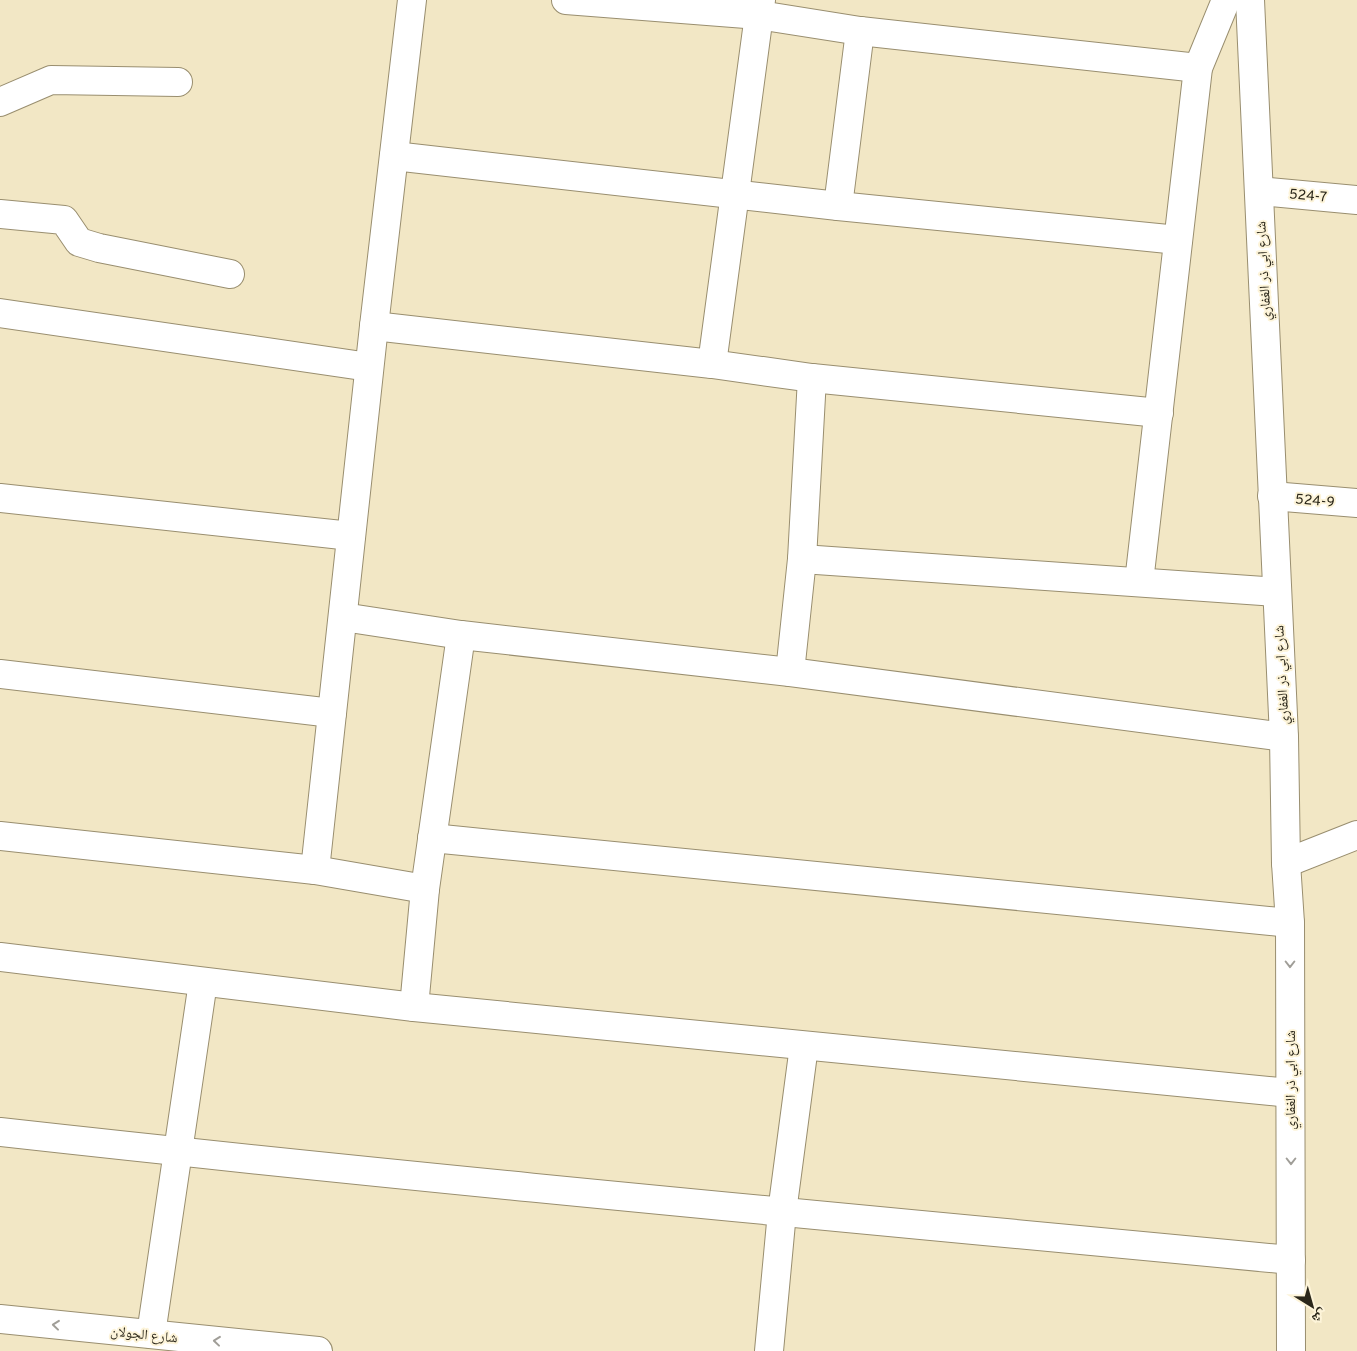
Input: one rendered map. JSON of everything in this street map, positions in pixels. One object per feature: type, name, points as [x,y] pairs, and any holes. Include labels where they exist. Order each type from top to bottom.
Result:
[{"type":"street","points":[[315,870],[369,367],[412,0]]},
{"type":"street","points":[[566,0],[760,8],[860,31],[1198,68]]},
{"type":"street","points":[[1140,582],[1198,68],[1226,0]]},
{"type":"street","name":"شارع ابي ذر الغفاري","points":[[1250,0],[1284,737],[1286,863],[1290,923],[1291,1351]]},
{"type":"street","points":[[712,364],[760,8]]},
{"type":"street","points":[[838,206],[860,31]]},
{"type":"street","points":[[0,102],[51,80],[178,82]]},
{"type":"street","points":[[394,156],[838,206],[1178,240]]},
{"type":"street","name":"524-7","points":[[1259,190],[1357,200]]},
{"type":"street","points":[[0,214],[64,220],[79,242],[99,248],[230,274]]},
{"type":"street","points":[[0,313],[369,367]]},
{"type":"street","points":[[374,326],[712,364],[812,378],[1159,413]]},
{"type":"street","points":[[790,672],[802,559],[812,378]]},
{"type":"street","name":"524-9","points":[[1272,496],[1357,503]]},
{"type":"street","points":[[0,498],[351,536]]},
{"type":"street","points":[[802,559],[1277,592]]},
{"type":"street","points":[[343,617],[461,635],[790,672],[1284,737]]},
{"type":"street","points":[[414,1007],[425,889],[461,635]]},
{"type":"street","points":[[0,674],[332,713]]},
{"type":"street","points":[[1286,863],[1357,835]]},
{"type":"street","points":[[0,836],[315,870],[425,889]]},
{"type":"street","points":[[432,838],[1290,923]]},
{"type":"street","points":[[0,957],[414,1007],[1290,1093]]},
{"type":"street","points":[[151,1334],[203,982]]},
{"type":"street","points":[[769,1351],[782,1212],[804,1046]]},
{"type":"street","points":[[0,1132],[177,1152],[782,1212],[1291,1260]]},
{"type":"street","name":"شارع الجولان","points":[[0,1319],[318,1351]]}]
